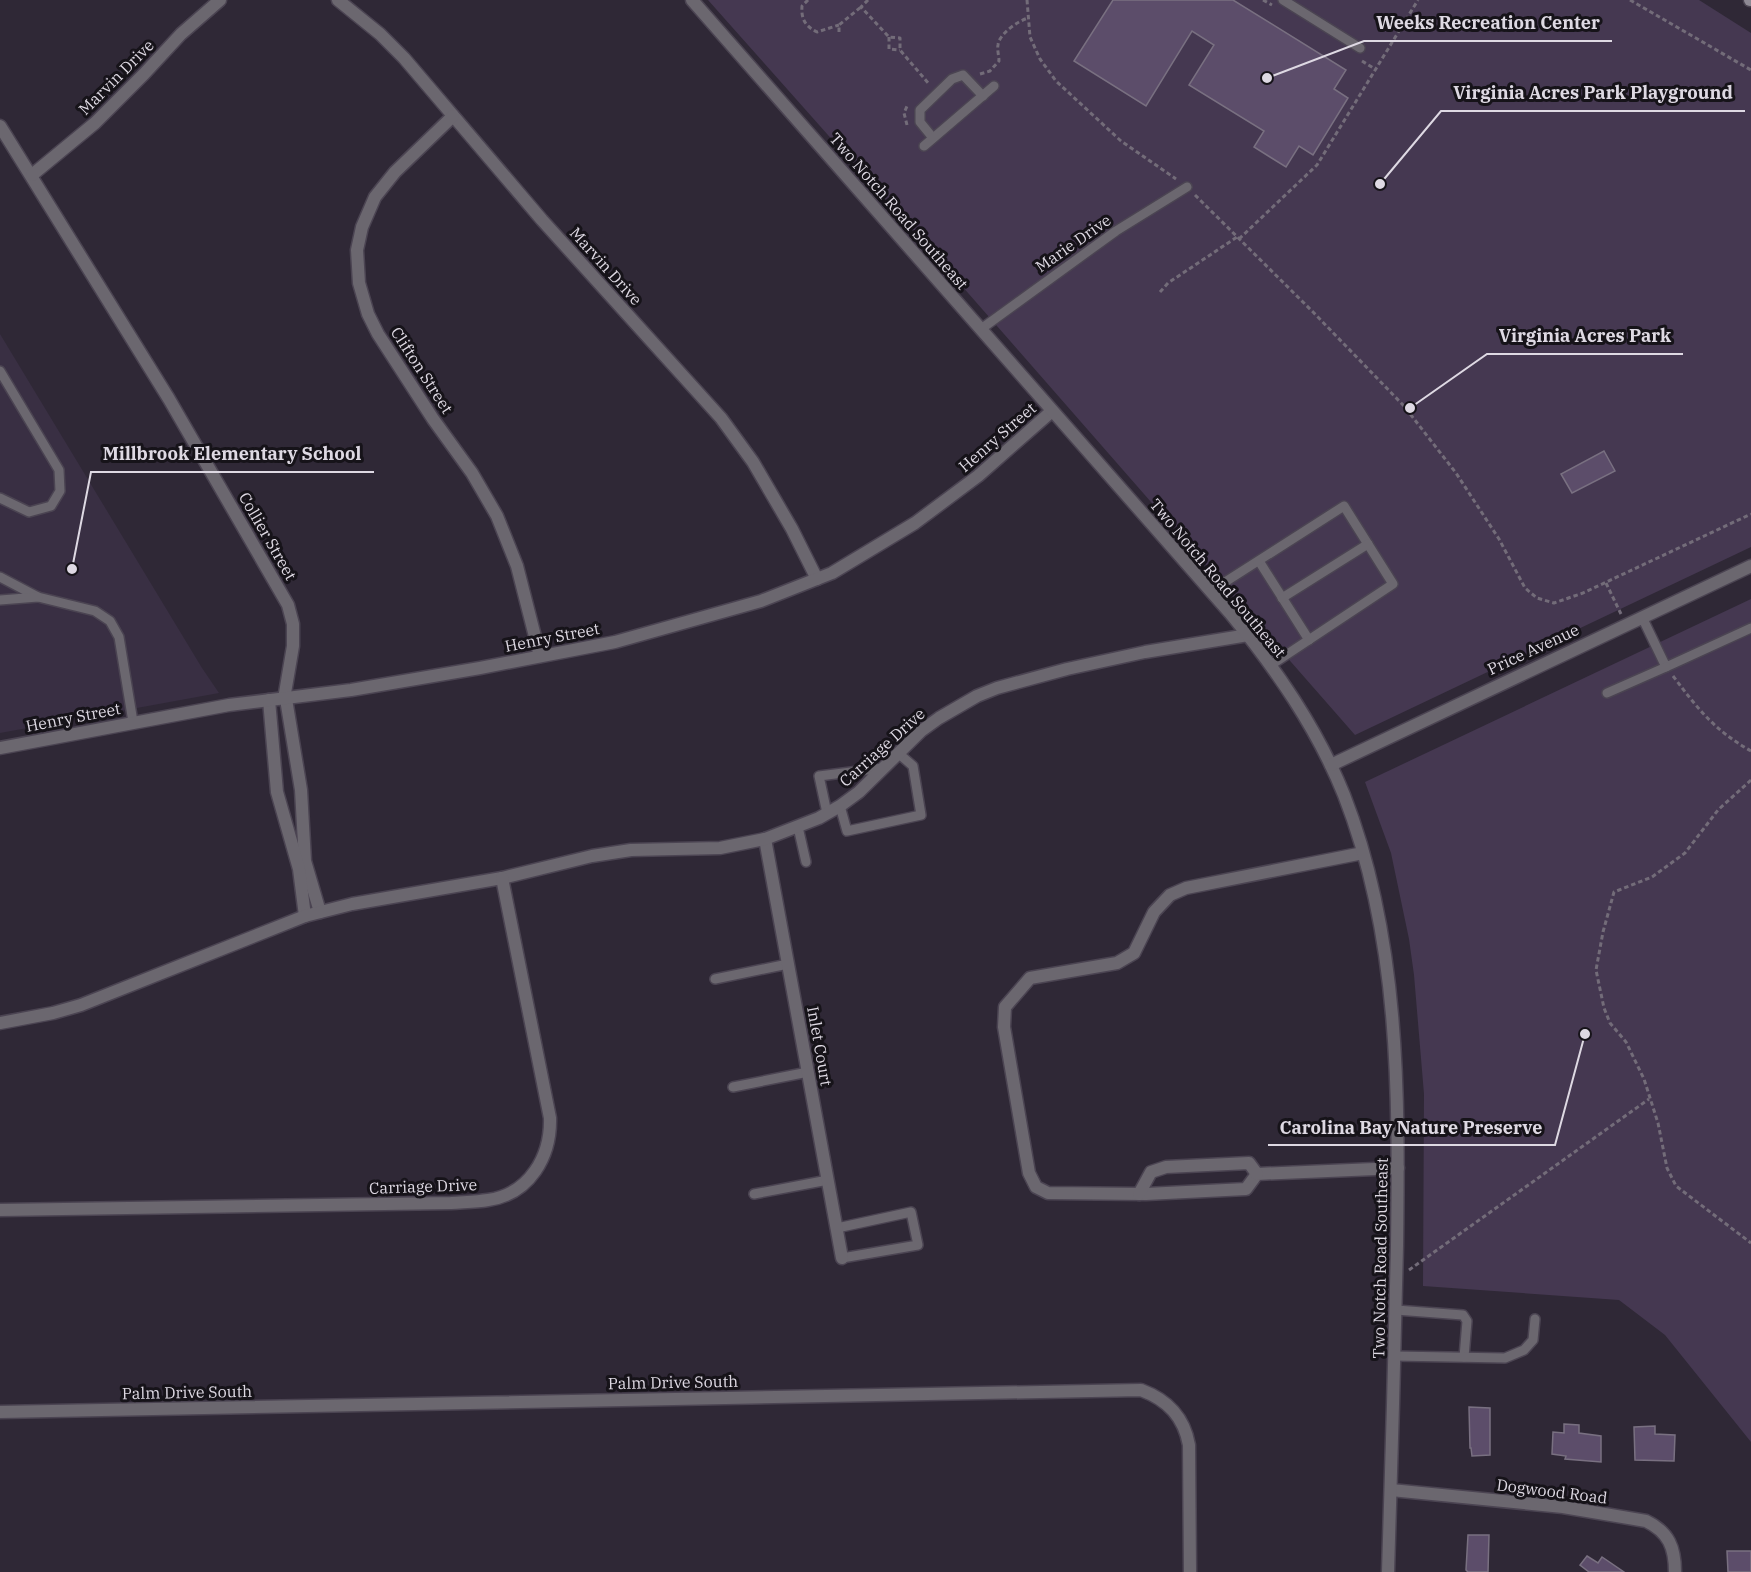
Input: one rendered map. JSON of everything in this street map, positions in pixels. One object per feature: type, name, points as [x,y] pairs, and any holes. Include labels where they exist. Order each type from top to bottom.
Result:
[{"type":"street","name":"Marvin Drive","points":[[32,175],[95,123],[181,34],[220,0]]},
{"type":"street","name":"Marvin Drive","points":[[338,0],[388,42],[542,220],[721,418],[758,471],[792,529],[817,579]]},
{"type":"street","name":"Two Notch Road Southeast","points":[[692,0],[1248,635],[1296,702],[1344,795],[1377,904],[1389,978],[1397,1097],[1396,1310],[1388,1572]]},
{"type":"street","name":"Clifton Street","points":[[453,116],[395,172],[375,197],[362,227],[357,250],[359,283],[368,314],[378,334],[433,419],[472,473],[497,516],[517,566],[540,656]]},
{"type":"street","name":"Collier Street","points":[[0,126],[169,399],[288,605],[293,632],[285,693],[301,790],[305,861],[320,912]]},
{"type":"street","name":"Henry Street","points":[[0,748],[134,722],[361,688],[615,642],[761,602],[817,579],[882,545],[923,518],[978,476],[1052,411]]},
{"type":"street","name":"Price Avenue","points":[[1330,765],[1751,566]]},
{"type":"street","name":"Carriage Drive","points":[[0,1023],[81,1005],[305,916],[352,904],[502,878],[592,856],[631,850],[720,848],[765,839],[798,827],[840,806],[859,792],[898,753],[939,718],[977,696],[997,688],[1067,669],[1145,652],[1248,635]]},
{"type":"street","points":[[269,700],[277,792],[299,869],[305,916]]},
{"type":"street","name":"Inlet Court","points":[[765,839],[842,1258]]},
{"type":"street","points":[[1257,1174],[1246,1190],[1139,1194],[1048,1193],[1036,1186],[1029,1173],[1004,1027],[1005,1007],[1030,978],[1117,963],[1134,953],[1154,912],[1170,895],[1186,888],[1363,853]]},
{"type":"street","name":"Carriage Drive","points":[[0,1210],[451,1203],[489,1200],[512,1192],[532,1176],[545,1156],[550,1138],[550,1118],[502,878]]},
{"type":"street","points":[[1139,1194],[1151,1172],[1166,1167],[1250,1163],[1257,1174]]},
{"type":"street","points":[[1257,1174],[1398,1168]]},
{"type":"street","name":"Palm Drive South","points":[[0,1412],[1141,1390],[1162,1399],[1171,1406],[1178,1414],[1187,1434],[1190,1572]]},
{"type":"street","name":"Dogwood Road","points":[[1390,1490],[1563,1508],[1647,1521],[1668,1538],[1675,1555],[1675,1572]]},
{"type":"lane","points":[[1283,0],[1360,48]]},
{"type":"lane","points":[[933,138],[920,122],[920,110],[952,79],[963,75],[983,96]]},
{"type":"lane","points":[[924,146],[994,86]]},
{"type":"lane","name":"Marie Drive","points":[[981,329],[1116,231],[1187,187]]},
{"type":"lane","points":[[0,371],[59,470],[60,491],[51,507],[29,512],[0,498]]},
{"type":"lane","points":[[1211,591],[1344,506],[1393,584],[1271,665]]},
{"type":"lane","points":[[1282,598],[1368,544]]},
{"type":"lane","points":[[1259,561],[1309,640]]},
{"type":"lane","points":[[0,577],[38,597],[95,611],[110,621],[119,637],[134,722]]},
{"type":"lane","points":[[0,600],[38,597]]},
{"type":"lane","points":[[1642,617],[1666,667]]},
{"type":"lane","points":[[1607,693],[1751,628]]},
{"type":"lane","points":[[840,806],[847,831],[921,815],[913,766],[898,753]]},
{"type":"lane","points":[[827,813],[819,776],[883,768]]},
{"type":"lane","points":[[798,827],[806,862]]},
{"type":"lane","points":[[715,979],[788,964]]},
{"type":"lane","points":[[733,1087],[808,1072]]},
{"type":"lane","points":[[754,1194],[828,1180]]},
{"type":"lane","points":[[837,1228],[911,1212],[918,1245],[842,1258]]},
{"type":"lane","points":[[1396,1310],[1463,1315],[1467,1321],[1464,1357]]},
{"type":"lane","points":[[1394,1356],[1505,1358],[1524,1350],[1533,1340],[1535,1319]]},
{"type":"path","points":[[808,0],[802,6],[803,21],[817,32],[839,25],[868,0]]},
{"type":"path","points":[[1027,0],[1030,37],[1040,59],[1056,81],[1121,141],[1187,187],[1375,375],[1417,422],[1476,502],[1525,588],[1531,594],[1545,602],[1554,603],[1583,594],[1751,514]]},
{"type":"path","points":[[1160,292],[1168,283],[1238,238],[1317,165],[1418,0]]},
{"type":"path","points":[[1630,0],[1751,70]]},
{"type":"path","points":[[861,7],[889,37],[900,38],[900,50],[929,84]]},
{"type":"path","points":[[839,25],[839,32]]},
{"type":"path","points":[[889,37],[889,49],[900,50]]},
{"type":"path","points":[[1606,583],[1621,615],[1642,617]]},
{"type":"path","points":[[1666,667],[1704,717],[1729,739],[1751,751]]},
{"type":"path","points":[[1751,780],[1718,810],[1685,853],[1652,878],[1614,892],[1596,970],[1604,1008],[1610,1023],[1626,1042],[1644,1078],[1658,1123],[1667,1168],[1676,1186],[1751,1243]]},
{"type":"path","points":[[1396,1275],[1412,1268],[1649,1099]]},
{"type":"shaded area","points":[[708,0],[1699,0],[1751,33],[1751,547],[1355,735]]},
{"type":"shaded area","points":[[0,334],[202,668],[219,693],[0,733]]},
{"type":"shaded area","points":[[1751,599],[1751,1442],[1665,1335],[1619,1300],[1423,1286],[1424,1094],[1414,975],[1391,853],[1365,782]]},
{"type":"building","points":[[1113,0],[1233,0],[1346,70],[1334,89],[1348,98],[1313,155],[1299,146],[1286,167],[1254,147],[1264,131],[1189,85],[1214,45],[1192,31],[1146,106],[1074,61]]},
{"type":"building","points":[[1604,451],[1615,471],[1572,493],[1561,474]]},
{"type":"building","points":[[1469,1407],[1490,1408],[1490,1455],[1472,1456]]},
{"type":"building","points":[[1564,1424],[1579,1425],[1579,1433],[1601,1436],[1601,1462],[1565,1459],[1566,1456],[1552,1454],[1553,1432],[1564,1433]]},
{"type":"building","points":[[1655,1426],[1655,1434],[1675,1435],[1674,1461],[1635,1460],[1634,1427]]},
{"type":"building","points":[[1468,1535],[1489,1535],[1488,1572],[1468,1572],[1466,1570]]},
{"type":"building","points":[[1727,1551],[1751,1551],[1751,1572],[1728,1572]]},
{"type":"building","points":[[1587,1556],[1598,1563],[1602,1557],[1624,1572],[1589,1572],[1580,1565]]},
{"type":"place","name":"Weeks Recreation Center","points":[[1267,78]]},
{"type":"place","name":"Virginia Acres Park Playground","points":[[1380,184]]},
{"type":"place","name":"Virginia Acres Park","points":[[1410,408]]},
{"type":"place","name":"Millbrook Elementary School","points":[[72,569]]},
{"type":"place","name":"Carolina Bay Nature Preserve","points":[[1585,1034]]}]
